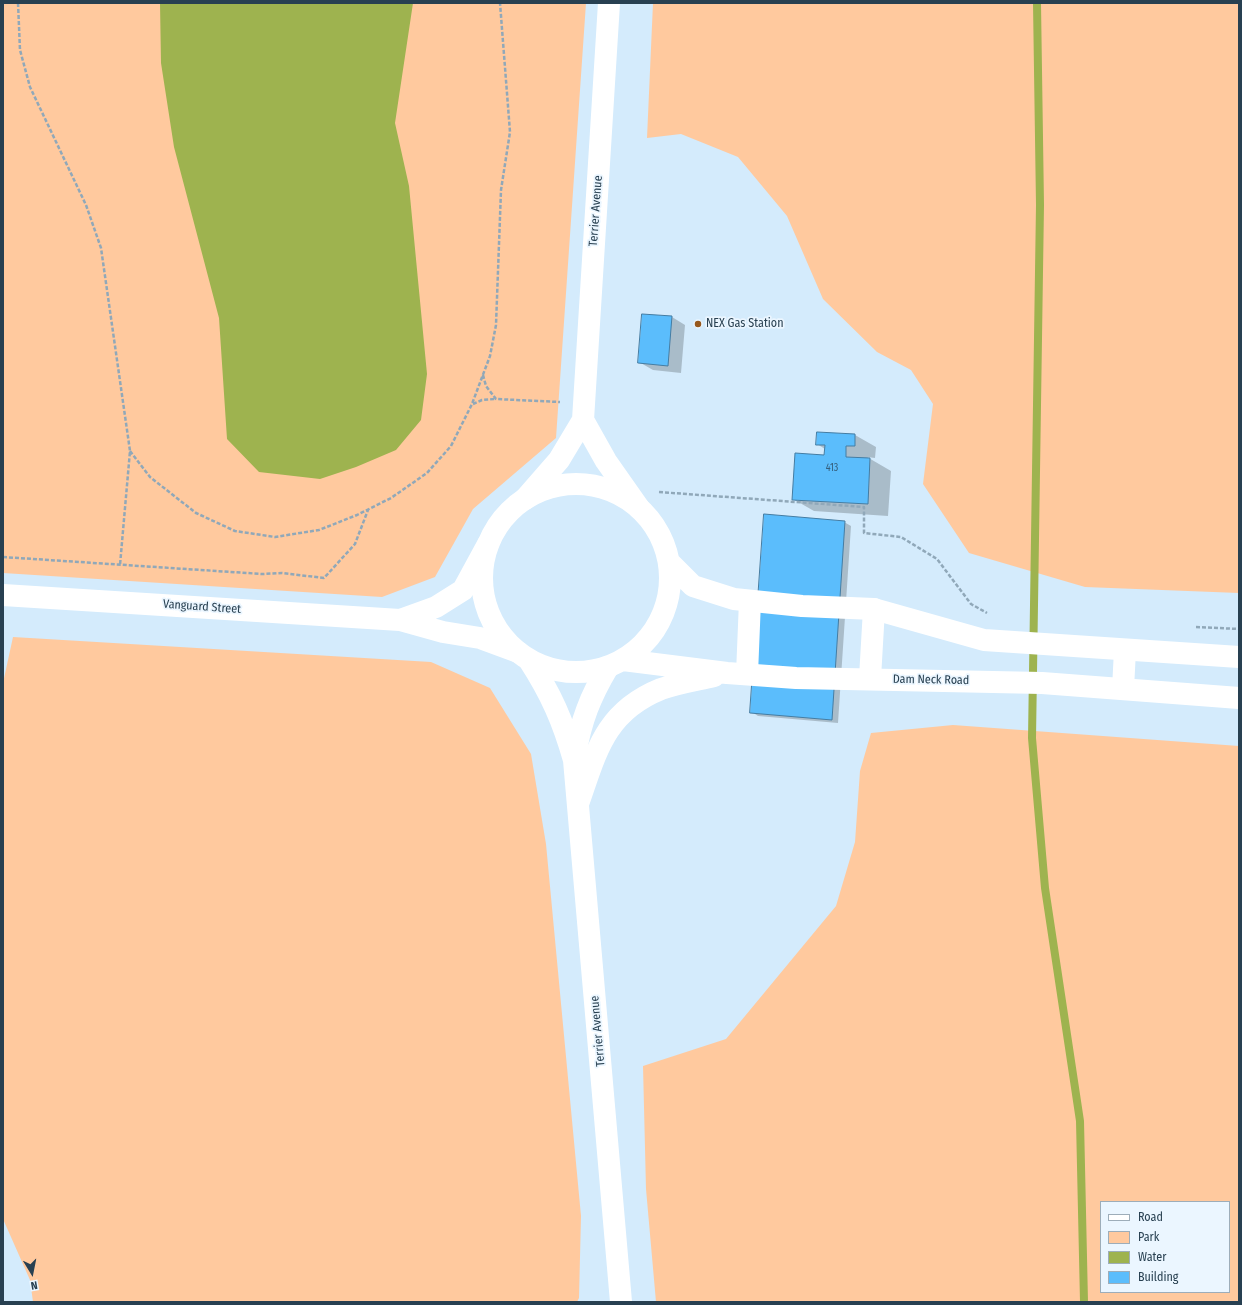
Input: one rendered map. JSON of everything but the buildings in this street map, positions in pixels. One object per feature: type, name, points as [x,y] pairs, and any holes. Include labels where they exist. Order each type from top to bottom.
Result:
[{"type":"street","name":"Terrier Avenue","points":[[525,499],[559,460],[583,420],[609,3]]},
{"type":"street","points":[[583,420],[606,461],[639,508],[659,532],[669,562],[670,591],[662,618],[646,642],[615,663]]},
{"type":"street","points":[[525,499],[553,487],[584,484],[614,491],[639,508]]},
{"type":"street","name":"Vanguard Street","points":[[400,620],[436,607],[463,590],[502,519],[525,499]]},
{"type":"street","points":[[488,544],[482,574],[485,603],[497,630],[523,656]]},
{"type":"street","points":[[669,562],[693,586],[734,599],[874,609],[984,640],[1239,657]]},
{"type":"street","name":"Vanguard Street","points":[[3,595],[400,620],[443,632],[480,638],[554,670],[581,672],[615,663]]},
{"type":"street","points":[[578,804],[604,736],[615,721],[627,709],[643,698],[662,689],[737,673],[750,601]]},
{"type":"street","points":[[870,678],[874,609]]},
{"type":"street","points":[[1123,689],[1125,650]]},
{"type":"street","name":"Terrier Avenue","points":[[523,656],[547,688],[563,723],[574,760],[621,1302]]},
{"type":"street","name":"Terrier Avenue","points":[[574,760],[580,726],[592,693],[615,663]]},
{"type":"street","name":"Dam Neck Road","points":[[615,663],[796,678],[1002,681],[1239,698]]},
{"type":"path","points":[[18,3],[20,50],[30,87],[86,205],[101,248],[130,451],[120,565]]},
{"type":"path","points":[[130,451],[150,477],[196,512],[235,531],[275,537],[319,530],[391,498],[427,473],[451,446],[472,404],[483,375],[490,356],[496,325],[501,190],[510,132],[500,3]]},
{"type":"path","points":[[483,375],[486,386],[496,399]]},
{"type":"path","points":[[472,404],[482,400],[496,399],[567,403]]},
{"type":"path","points":[[654,490],[661,492],[864,507],[864,533],[901,537],[937,559],[971,604],[991,616]]},
{"type":"path","points":[[3,557],[262,574],[282,573],[324,578],[355,544],[368,509]]},
{"type":"green space","points":[[3,3],[586,3],[556,438],[473,509],[435,577],[382,597],[3,573]]},
{"type":"green space","points":[[653,3],[1239,3],[1239,593],[1085,587],[969,553],[923,484],[933,404],[911,370],[877,352],[823,299],[787,216],[738,157],[681,134],[647,138]]},
{"type":"green space","points":[[13,637],[431,662],[490,688],[531,754],[546,844],[581,1216],[579,1298],[577,1302],[33,1302],[30,1280],[3,1219],[3,683]]},
{"type":"green space","points":[[953,725],[1239,746],[1239,1302],[656,1302],[646,1189],[643,1066],[726,1039],[836,906],[855,842],[860,771],[871,733]]},
{"type":"water","points":[[160,3],[413,3],[395,123],[409,186],[427,374],[421,420],[396,450],[356,467],[320,479],[259,472],[227,439],[219,318],[174,147],[161,63]]},
{"type":"waterway","points":[[1037,3],[1040,205],[1032,738],[1045,888],[1080,1121],[1084,1302]]},
{"type":"place","name":"NEX Gas Station","points":[[698,324]]}]
